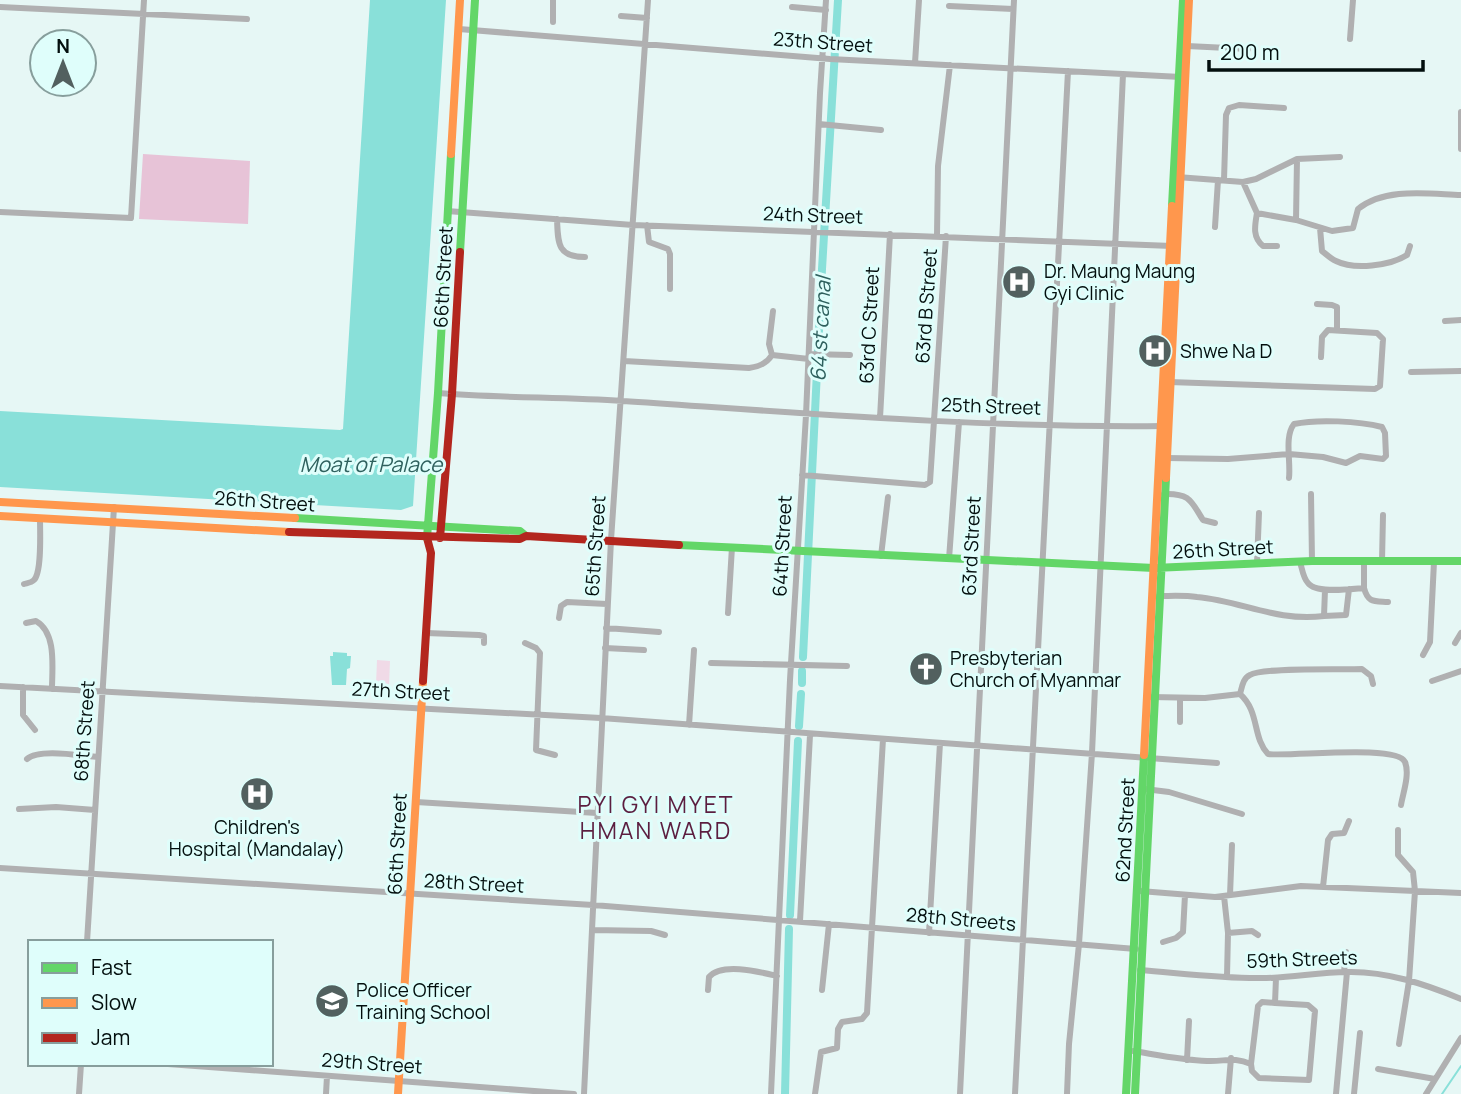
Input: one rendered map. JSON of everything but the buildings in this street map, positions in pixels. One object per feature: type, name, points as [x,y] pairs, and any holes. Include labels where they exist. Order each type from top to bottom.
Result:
[{"type":"main road","name":"66th Street","points":[[398,1094],[431,553],[427,526],[438,393],[460,0]]},
{"type":"main road","name":"66th Street","points":[[431,553],[440,538],[452,394],[475,0]]},
{"type":"main road","points":[[1158,568],[1183,77],[1183,0]]},
{"type":"main road","points":[[1183,77],[1189,0]]},
{"type":"main road","points":[[1158,568],[1167,458],[1165,426]]},
{"type":"main road","name":"26th Street","points":[[0,502],[520,531],[526,536]]},
{"type":"main road","name":"26th Street","points":[[0,516],[264,533],[427,538],[520,539],[526,536],[1158,568],[1312,561],[1461,561]]},
{"type":"main road","name":"62nd Street","points":[[1137,949],[1158,568]]},
{"type":"main road","points":[[1135,1094],[1140,970],[1137,949]]},
{"type":"main road","points":[[1126,1094],[1137,949]]},
{"type":"street","points":[[0,212],[131,218],[144,0]]},
{"type":"street","points":[[553,0],[553,22]]},
{"type":"street","name":"65th Street","points":[[584,1094],[604,648],[648,0]]},
{"type":"street","name":"64th Street","points":[[771,1094],[777,976],[789,921],[794,734],[791,664],[805,551],[826,124],[822,58],[826,0]]},
{"type":"street","points":[[915,63],[919,0]]},
{"type":"street","name":"63rd Street","points":[[960,1094],[1014,0]]},
{"type":"street","points":[[1350,39],[1353,0]]},
{"type":"street","points":[[949,6],[1013,9]]},
{"type":"street","points":[[0,7],[247,19]]},
{"type":"street","points":[[792,7],[826,9]]},
{"type":"street","points":[[621,16],[647,18]]},
{"type":"street","name":"23th Street","points":[[459,29],[834,59],[1183,77]]},
{"type":"street","points":[[1187,46],[1248,50]]},
{"type":"street","name":"63rd B Street","points":[[937,235],[938,166],[950,65]]},
{"type":"street","points":[[1015,1094],[1068,71]]},
{"type":"street","points":[[1067,1094],[1092,753],[1123,74]]},
{"type":"street","points":[[1215,227],[1226,115],[1229,108],[1239,105],[1284,108]]},
{"type":"street","points":[[1461,112],[1461,149]]},
{"type":"street","points":[[826,124],[881,130]]},
{"type":"street","points":[[1178,177],[1244,181],[1297,159],[1340,157]]},
{"type":"street","points":[[1296,220],[1297,159]]},
{"type":"street","points":[[1244,181],[1257,213],[1255,233],[1263,246],[1277,246]]},
{"type":"street","points":[[1257,213],[1296,220],[1320,234],[1353,228],[1360,206],[1402,194],[1461,195]]},
{"type":"street","name":"24th Street","points":[[447,211],[633,225],[1174,246]]},
{"type":"street","points":[[557,219],[558,238],[563,251],[585,257]]},
{"type":"street","points":[[647,225],[649,242],[668,249],[670,254],[670,289]]},
{"type":"street","name":"63rd C Street","points":[[880,418],[890,234]]},
{"type":"street","points":[[1320,234],[1322,251],[1336,261],[1359,265],[1401,259],[1407,255],[1410,246]]},
{"type":"street","name":"63rd B Street","points":[[809,475],[929,484],[946,236]]},
{"type":"street","points":[[1317,304],[1337,307],[1337,330]]},
{"type":"street","points":[[772,355],[769,349],[773,311]]},
{"type":"street","points":[[1445,321],[1461,320]]},
{"type":"street","points":[[1167,382],[1375,389],[1380,386],[1382,339],[1375,332],[1328,330],[1323,334],[1321,358]]},
{"type":"street","points":[[624,361],[750,368],[768,360],[772,355]]},
{"type":"street","points":[[772,355],[850,355]]},
{"type":"street","points":[[1411,372],[1461,372]]},
{"type":"street","points":[[438,393],[621,401]]},
{"type":"street","name":"25th Street","points":[[621,401],[812,415],[993,424],[1165,426]]},
{"type":"street","points":[[949,559],[959,422]]},
{"type":"street","points":[[1167,458],[1228,460],[1289,454],[1323,457],[1346,463],[1360,456],[1383,459],[1386,456],[1385,433],[1382,427],[1371,424],[1294,424],[1289,431],[1289,454],[1289,478]]},
{"type":"street","points":[[1164,494],[1185,495],[1203,520],[1215,523]]},
{"type":"street","points":[[1311,494],[1312,561]]},
{"type":"street","points":[[881,556],[888,497]]},
{"type":"street","name":"68th Street","points":[[87,940],[114,507]]},
{"type":"street","points":[[1256,563],[1259,513]]},
{"type":"street","points":[[1382,515],[1382,561]]},
{"type":"street","points":[[23,584],[31,582],[36,576],[40,519]]},
{"type":"street","points":[[728,613],[732,547]]},
{"type":"street","points":[[1364,561],[1364,588],[1367,598],[1371,601],[1388,602]]},
{"type":"street","points":[[1300,562],[1307,583],[1315,588],[1364,588]]},
{"type":"street","points":[[1423,655],[1430,642],[1434,562]]},
{"type":"street","points":[[1156,596],[1196,597],[1271,614],[1325,616],[1346,615],[1349,589]]},
{"type":"street","points":[[1325,590],[1325,616]]},
{"type":"street","points":[[559,618],[561,606],[567,602],[607,604]]},
{"type":"street","points":[[26,623],[36,621],[46,630],[52,663],[52,689]]},
{"type":"street","points":[[606,628],[659,632]]},
{"type":"street","points":[[426,633],[479,635],[484,636],[484,643]]},
{"type":"street","points":[[1455,643],[1461,633]]},
{"type":"street","points":[[525,643],[540,653],[536,750],[555,755]]},
{"type":"street","points":[[604,648],[644,650]]},
{"type":"street","points":[[689,725],[694,650]]},
{"type":"street","points":[[711,663],[848,666]]},
{"type":"street","points":[[1240,694],[1246,678],[1251,674],[1267,671],[1362,669],[1371,676],[1373,684]]},
{"type":"street","points":[[1432,681],[1461,671]]},
{"type":"street","name":"27th Street","points":[[0,686],[601,718],[1217,763]]},
{"type":"street","points":[[23,687],[23,716],[35,730]]},
{"type":"street","points":[[1151,697],[1240,694]]},
{"type":"street","points":[[1240,694],[1252,709],[1261,743],[1268,754],[1376,752],[1401,757],[1405,760],[1406,771],[1401,805]]},
{"type":"street","points":[[1180,698],[1180,722]]},
{"type":"street","points":[[789,921],[810,735]]},
{"type":"street","points":[[815,1094],[821,1052],[837,1048],[838,1029],[842,1022],[862,1019],[867,1013],[883,739]]},
{"type":"street","points":[[929,933],[940,743]]},
{"type":"street","points":[[27,759],[32,755],[46,753],[98,757]]},
{"type":"street","points":[[1145,789],[1169,792],[1242,814]]},
{"type":"street","points":[[416,802],[597,813]]},
{"type":"street","points":[[19,809],[56,807],[95,810]]},
{"type":"street","points":[[1323,887],[1328,840],[1332,834],[1344,833],[1349,821]]},
{"type":"street","points":[[1398,830],[1398,855],[1413,872],[1415,891],[1409,981],[1399,1044]]},
{"type":"street","points":[[1227,976],[1227,895],[1232,845]]},
{"type":"street","name":"28th Street","points":[[0,868],[593,905],[789,921]]},
{"type":"street","points":[[1141,891],[1227,895],[1292,886],[1461,893]]},
{"type":"street","points":[[1164,942],[1183,932],[1185,895]]},
{"type":"street","name":"28th Streets","points":[[789,921],[1137,949]]},
{"type":"street","points":[[822,990],[830,924]]},
{"type":"street","points":[[592,930],[651,931],[665,935]]},
{"type":"street","points":[[1228,933],[1252,931],[1258,935]]},
{"type":"street","points":[[1336,1094],[1346,952]]},
{"type":"street","points":[[708,990],[709,977],[716,971],[746,970],[777,976]]},
{"type":"street","name":"59th Streets","points":[[1140,970],[1276,978],[1346,972],[1376,974],[1409,981],[1461,999]]},
{"type":"street","points":[[1275,1003],[1276,978]]},
{"type":"street","points":[[1262,1002],[1308,1005],[1315,1010],[1310,1079],[1306,1082],[1259,1078],[1252,1071],[1251,1063],[1258,1006],[1262,1002]]},
{"type":"street","points":[[1187,1059],[1188,1021]]},
{"type":"street","points":[[1354,1094],[1360,1033]]},
{"type":"street","points":[[1426,1094],[1461,1038]]},
{"type":"street","points":[[1128,1050],[1210,1061],[1231,1058],[1251,1063]]},
{"type":"street","points":[[1228,1094],[1231,1058]]},
{"type":"street","points":[[79,1094],[81,1066]]},
{"type":"street","name":"29th Street","points":[[194,1066],[574,1094]]},
{"type":"street","points":[[1378,1069],[1436,1079]]},
{"type":"street","points":[[326,1094],[327,1076]]},
{"type":"street","points":[[452,1085],[452,1094]]},
{"type":"shaded area","points":[[143,154],[250,161],[248,224],[139,219]]},
{"type":"shaded area","points":[[377,660],[390,661],[389,685],[376,685]]},
{"type":"water","name":"Moat of Palace","points":[[370,0],[446,0],[413,506],[401,510],[0,487],[0,411],[343,429]]},
{"type":"water","points":[[333,652],[351,656],[346,685],[332,685],[330,656],[333,656]]},
{"type":"waterway","name":"64 st canal","points":[[803,657],[838,0]]},
{"type":"waterway","points":[[802,671],[802,683]]},
{"type":"waterway","points":[[799,726],[801,694]]},
{"type":"waterway","points":[[790,915],[798,741]]},
{"type":"waterway","points":[[785,1094],[789,929]]},
{"type":"waterway","points":[[1442,1094],[1461,1066]]},
{"type":"traffic: fast","points":[[460,252],[475,0]]},
{"type":"traffic: fast","points":[[1172,206],[1183,0]]},
{"type":"traffic: fast","points":[[427,538],[451,154]]},
{"type":"traffic: fast","points":[[1135,1094],[1166,478]]},
{"type":"traffic: fast","points":[[295,518],[520,531],[526,536]]},
{"type":"traffic: fast","points":[[679,545],[1154,568],[1312,561],[1461,561]]},
{"type":"traffic: fast","points":[[1126,1094],[1144,755]]},
{"type":"traffic: slow","points":[[451,154],[460,0]]},
{"type":"traffic: slow","points":[[1166,478],[1189,0]]},
{"type":"traffic: slow","points":[[1144,755],[1172,206]]},
{"type":"traffic: slow","points":[[0,502],[295,518]]},
{"type":"traffic: slow","points":[[0,516],[289,532]]},
{"type":"traffic: slow","points":[[398,1094],[423,681]]},
{"type":"traffic: jam","points":[[440,538],[460,252]]},
{"type":"traffic: jam","points":[[289,532],[520,539],[526,536],[679,545]]},
{"type":"traffic: jam","points":[[423,681],[431,553],[427,538]]},
{"type":"place","name":"Dr. Maung Maung Gyi Clinic","points":[[1019,282]]},
{"type":"place","name":"Shwe Na D","points":[[1155,351]]},
{"type":"place","name":"Presbyterian Church of Myanmar","points":[[926,669]]},
{"type":"place","name":"Children's Hospital (Mandalay)","points":[[257,794]]},
{"type":"place","name":"Police Officer Training School","points":[[332,1001]]},
{"type":"district","name":"PYI GYI MYET HMAN WARD","points":[[656,817]]}]
